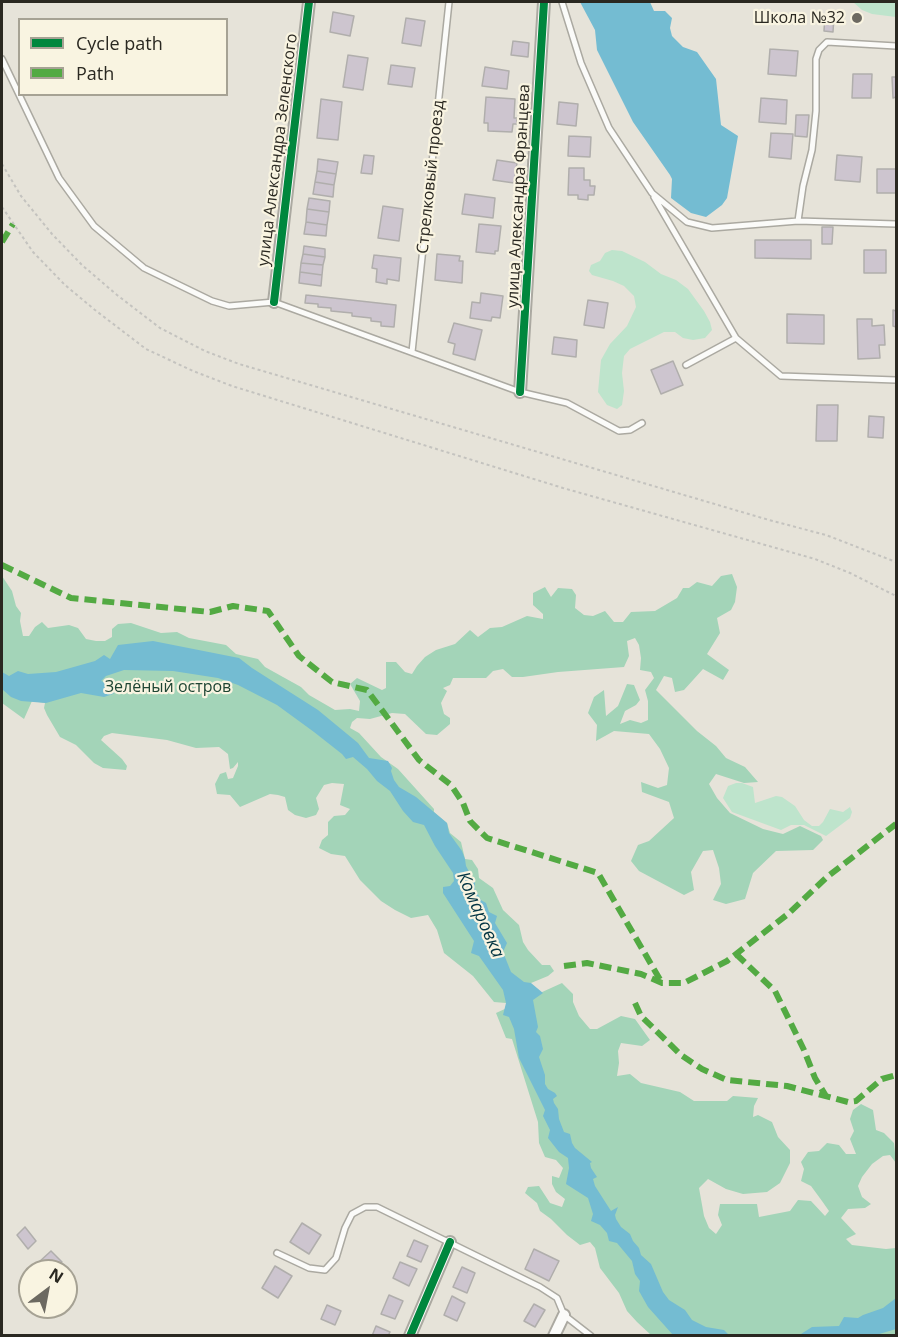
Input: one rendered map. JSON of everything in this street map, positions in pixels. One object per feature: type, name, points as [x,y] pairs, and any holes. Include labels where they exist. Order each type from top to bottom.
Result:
[{"type":"street","name":"улица Александра Зеленского","points":[[274,302],[309,2]]},
{"type":"street","name":"улица Александра Францева","points":[[520,392],[544,2]]},
{"type":"street","points":[[410,1335],[450,1242]]},
{"type":"street","points":[[554,1335],[564,1314]]},
{"type":"lane","name":"Стрелковый проезд","points":[[412,352],[449,2]]},
{"type":"lane","points":[[562,2],[581,63],[609,128],[651,193],[736,338],[781,376],[897,380]]},
{"type":"lane","points":[[798,221],[802,186],[813,150],[816,59],[819,50],[827,42],[897,46]]},
{"type":"lane","points":[[2,59],[18,92]]},
{"type":"lane","points":[[20,96],[59,178],[94,226],[144,268],[212,301],[229,306],[274,302],[520,392],[567,403],[619,431],[630,430],[642,423]]},
{"type":"lane","points":[[651,193],[687,222],[712,228],[798,221],[897,224]]},
{"type":"lane","points":[[686,365],[736,338]]},
{"type":"lane","points":[[277,1254],[309,1268],[325,1270],[336,1258],[352,1214],[365,1207],[377,1207],[540,1287],[557,1298],[564,1314],[591,1335]]},
{"type":"path","points":[[2,164],[21,196],[82,266],[160,328],[205,351],[239,364],[826,535],[897,562]]},
{"type":"path","points":[[2,207],[33,252],[65,285],[147,349],[193,371],[232,387],[551,485],[815,559],[897,596]]},
{"type":"green space","points":[[853,2],[896,2],[896,17],[872,14],[862,10]]},
{"type":"green space","points":[[612,250],[622,251],[645,262],[688,289],[704,311],[712,330],[705,338],[693,340],[683,338],[675,332],[664,332],[630,349],[624,356],[622,373],[624,391],[622,405],[617,409],[607,405],[598,392],[601,360],[610,344],[627,326],[636,307],[634,296],[624,286],[592,275],[589,271],[591,265],[600,261],[605,253]]},
{"type":"green space","name":"Зелёный остров","points":[[732,574],[737,587],[735,602],[731,610],[717,618],[720,633],[707,654],[729,670],[723,680],[703,669],[684,690],[675,692],[672,678],[664,676],[656,690],[726,758],[745,767],[758,782],[744,783],[716,774],[709,784],[730,813],[763,829],[783,834],[800,826],[821,836],[823,840],[813,850],[776,851],[753,873],[745,899],[726,904],[713,900],[721,884],[713,850],[703,851],[691,872],[694,890],[684,895],[639,871],[631,861],[638,845],[649,841],[674,818],[669,802],[642,792],[641,782],[658,788],[667,785],[669,768],[660,749],[649,734],[614,731],[596,741],[597,725],[588,713],[594,697],[604,690],[606,716],[618,706],[627,684],[634,685],[640,700],[625,711],[620,724],[630,720],[641,723],[648,720],[648,701],[645,690],[654,678],[651,672],[640,670],[639,645],[635,638],[627,641],[629,656],[624,667],[523,677],[512,677],[503,669],[493,671],[486,678],[453,678],[450,685],[443,688],[447,691],[441,703],[444,714],[450,718],[450,724],[437,735],[426,734],[405,714],[392,713],[370,719],[357,718],[352,722],[350,728],[359,733],[381,757],[398,769],[434,809],[434,812],[447,823],[450,833],[461,842],[465,859],[472,860],[478,869],[479,878],[493,888],[503,910],[519,925],[523,942],[528,950],[542,965],[550,965],[554,971],[531,983],[506,1003],[494,1002],[473,976],[444,953],[437,930],[428,915],[411,918],[395,910],[381,901],[360,880],[345,856],[331,854],[319,848],[322,840],[328,835],[328,822],[334,816],[345,815],[350,809],[340,805],[344,784],[324,785],[316,798],[319,809],[316,815],[306,818],[288,810],[285,797],[278,795],[270,794],[240,807],[230,795],[217,794],[215,784],[220,774],[226,772],[228,779],[233,778],[238,766],[238,762],[230,769],[228,754],[219,747],[196,748],[167,740],[112,733],[101,740],[122,759],[127,766],[126,770],[103,768],[94,763],[76,745],[60,737],[47,715],[44,708],[45,703],[32,701],[24,719],[2,703],[2,576],[12,591],[16,606],[21,613],[23,636],[29,636],[42,622],[48,628],[69,625],[78,628],[86,639],[96,641],[105,641],[112,637],[112,629],[118,624],[131,623],[161,633],[177,632],[189,638],[226,645],[236,654],[258,659],[265,667],[301,687],[309,695],[335,710],[359,711],[360,701],[350,684],[357,678],[382,690],[386,688],[386,662],[396,662],[405,672],[412,674],[425,657],[436,650],[455,644],[470,630],[478,637],[490,628],[502,627],[527,616],[543,619],[543,614],[533,605],[533,593],[545,587],[551,597],[558,588],[572,589],[576,595],[575,608],[584,615],[593,616],[605,611],[614,622],[623,622],[631,612],[655,611],[677,598],[683,588],[689,588],[697,582],[712,586],[721,576]]},
{"type":"green space","points":[[736,783],[753,787],[755,803],[776,796],[782,797],[795,806],[804,820],[812,826],[819,826],[830,809],[843,812],[850,807],[852,812],[850,818],[826,836],[804,825],[791,825],[781,830],[732,812],[723,798],[728,786]]},
{"type":"green space","points":[[562,983],[573,994],[573,1002],[579,1016],[590,1029],[597,1029],[621,1016],[635,1019],[650,1040],[642,1046],[621,1043],[618,1051],[617,1076],[630,1074],[641,1083],[680,1092],[694,1101],[727,1101],[733,1096],[758,1098],[754,1106],[753,1117],[758,1115],[772,1122],[778,1137],[790,1150],[790,1163],[780,1183],[767,1192],[743,1194],[726,1189],[708,1179],[699,1188],[704,1216],[709,1228],[716,1234],[722,1225],[718,1215],[720,1204],[757,1204],[759,1217],[790,1211],[798,1200],[811,1201],[825,1216],[829,1211],[811,1186],[801,1181],[804,1169],[801,1162],[808,1152],[819,1151],[827,1143],[839,1145],[846,1154],[856,1154],[850,1139],[854,1131],[850,1119],[853,1110],[861,1104],[873,1110],[876,1130],[884,1133],[894,1143],[896,1163],[890,1155],[883,1156],[872,1164],[858,1186],[862,1197],[871,1204],[865,1208],[848,1209],[841,1218],[856,1234],[846,1239],[852,1245],[896,1248],[896,1335],[651,1335],[637,1322],[627,1311],[619,1293],[600,1268],[595,1248],[590,1242],[580,1245],[540,1211],[537,1203],[525,1193],[528,1187],[539,1186],[550,1203],[562,1207],[565,1199],[556,1192],[552,1184],[552,1176],[559,1178],[563,1168],[556,1160],[545,1157],[539,1143],[538,1122],[512,1039],[506,1038],[496,1013]]},
{"type":"water","points":[[580,2],[650,2],[654,11],[665,11],[672,18],[670,28],[672,36],[683,47],[697,52],[716,79],[721,125],[738,136],[727,198],[722,205],[706,217],[691,213],[671,198],[672,179],[633,122],[597,50],[595,30]]},
{"type":"water","name":"Комаровка","points":[[153,641],[239,658],[318,710],[358,743],[369,758],[388,761],[394,780],[399,787],[416,797],[447,823],[449,833],[462,851],[466,866],[475,883],[475,889],[481,900],[486,903],[489,912],[497,916],[495,923],[507,943],[503,952],[511,972],[543,993],[533,1000],[538,1027],[536,1032],[540,1036],[543,1049],[539,1057],[545,1075],[545,1084],[557,1096],[553,1099],[564,1132],[570,1134],[575,1148],[592,1162],[590,1163],[591,1168],[597,1177],[593,1179],[595,1186],[611,1211],[618,1207],[616,1219],[621,1227],[630,1234],[641,1255],[651,1264],[669,1300],[685,1310],[692,1320],[706,1327],[724,1330],[729,1335],[673,1335],[648,1307],[639,1291],[640,1281],[635,1274],[632,1261],[617,1243],[609,1241],[607,1233],[600,1225],[591,1221],[593,1214],[588,1198],[566,1184],[568,1158],[559,1152],[548,1138],[550,1130],[543,1116],[545,1110],[519,1058],[514,1029],[509,1017],[503,1015],[506,1003],[503,990],[479,956],[471,953],[474,941],[443,893],[443,887],[450,886],[454,881],[453,873],[424,825],[413,822],[390,791],[367,769],[353,757],[346,759],[277,705],[238,685],[218,678],[173,671],[124,670],[106,676],[101,681],[109,684],[124,682],[113,694],[104,697],[81,693],[46,703],[21,701],[11,697],[2,689],[2,672],[9,676],[18,671],[28,674],[56,672],[95,661],[104,655],[110,659],[118,645]]},
{"type":"water","points":[[896,1298],[896,1329],[876,1335],[794,1335],[801,1334],[812,1327],[839,1326],[844,1317],[858,1318],[883,1308]]},
{"type":"building","points":[[333,12],[354,16],[350,36],[330,32]]},
{"type":"building","points":[[825,15],[834,16],[833,32],[824,31]]},
{"type":"building","points":[[406,18],[425,21],[421,46],[402,43]]},
{"type":"building","points":[[513,41],[529,43],[528,57],[511,55]]},
{"type":"building","points":[[770,49],[798,51],[796,76],[768,74]]},
{"type":"building","points":[[348,55],[368,58],[363,90],[343,87]]},
{"type":"building","points":[[391,65],[415,68],[412,87],[388,84]]},
{"type":"building","points":[[485,67],[509,71],[507,89],[482,86]]},
{"type":"building","points":[[853,74],[872,74],[871,98],[852,98]]},
{"type":"building","points":[[892,77],[896,77],[896,97],[893,98]]},
{"type":"building","points":[[486,97],[515,99],[514,118],[517,118],[517,124],[513,124],[512,132],[488,131],[488,123],[484,123]]},
{"type":"building","points":[[761,98],[787,100],[786,124],[759,122]]},
{"type":"building","points":[[321,99],[342,102],[338,140],[317,138]]},
{"type":"building","points":[[559,102],[578,104],[576,126],[557,124]]},
{"type":"building","points":[[796,115],[809,115],[807,137],[795,136]]},
{"type":"building","points":[[771,133],[793,134],[791,159],[769,157]]},
{"type":"building","points":[[569,136],[591,137],[590,157],[568,156]]},
{"type":"building","points":[[364,155],[374,156],[372,174],[361,173]]},
{"type":"building","points":[[837,155],[862,157],[860,182],[835,180]]},
{"type":"building","points":[[318,159],[338,162],[336,174],[317,171]]},
{"type":"building","points":[[497,160],[517,163],[514,183],[493,180]]},
{"type":"building","points":[[569,168],[584,168],[584,180],[590,180],[590,186],[595,186],[594,195],[588,195],[588,200],[578,199],[578,195],[568,195]]},
{"type":"building","points":[[877,169],[896,169],[896,193],[877,193]]},
{"type":"building","points":[[317,171],[336,174],[334,185],[315,182]]},
{"type":"building","points":[[315,182],[334,185],[333,197],[313,194]]},
{"type":"building","points":[[465,194],[495,198],[493,218],[462,214]]},
{"type":"building","points":[[309,198],[330,201],[329,212],[307,209]]},
{"type":"building","points":[[383,206],[403,209],[399,241],[378,238]]},
{"type":"building","points":[[307,209],[329,212],[327,225],[306,222]]},
{"type":"building","points":[[306,222],[327,225],[326,236],[304,234]]},
{"type":"building","points":[[479,224],[501,226],[498,251],[495,251],[495,254],[476,252]]},
{"type":"building","points":[[822,227],[833,227],[832,244],[822,244]]},
{"type":"building","points":[[755,240],[811,240],[811,259],[755,258]]},
{"type":"building","points":[[304,246],[325,249],[325,257],[303,254]]},
{"type":"building","points":[[864,250],[886,250],[886,273],[864,273]]},
{"type":"building","points":[[303,254],[325,257],[323,265],[301,263]]},
{"type":"building","points":[[437,254],[460,256],[459,261],[463,261],[462,283],[435,280]]},
{"type":"building","points":[[374,255],[401,258],[399,281],[387,279],[387,284],[376,282],[377,269],[372,268]]},
{"type":"building","points":[[301,263],[323,265],[322,275],[300,272]]},
{"type":"building","points":[[300,272],[322,275],[321,286],[299,283]]},
{"type":"building","points":[[481,293],[503,296],[500,318],[492,317],[491,321],[470,318],[472,302],[480,303]]},
{"type":"building","points":[[306,295],[396,305],[394,327],[381,326],[381,322],[371,321],[371,318],[352,316],[352,313],[331,311],[331,308],[318,307],[318,304],[305,303]]},
{"type":"building","points":[[588,300],[608,303],[604,328],[584,325]]},
{"type":"building","points":[[893,310],[896,311],[896,327],[893,326]]},
{"type":"building","points":[[787,314],[824,315],[824,344],[787,343]]},
{"type":"building","points":[[857,319],[872,319],[872,326],[884,325],[885,345],[879,345],[880,358],[858,359]]},
{"type":"building","points":[[454,323],[482,330],[475,360],[453,354],[455,344],[448,342]]},
{"type":"building","points":[[554,337],[577,340],[576,357],[552,354]]},
{"type":"building","points":[[673,361],[683,385],[661,394],[651,370]]},
{"type":"building","points":[[817,405],[838,405],[837,441],[816,441]]},
{"type":"building","points":[[869,416],[884,417],[883,438],[868,437]]},
{"type":"building","points":[[302,1223],[321,1235],[309,1254],[290,1242]]},
{"type":"building","points":[[25,1227],[36,1241],[28,1249],[17,1235]]},
{"type":"building","points":[[414,1240],[428,1246],[421,1262],[407,1256]]},
{"type":"building","points":[[534,1249],[559,1261],[549,1281],[525,1269]]},
{"type":"building","points":[[51,1251],[59,1259],[42,1259]]},
{"type":"building","points":[[400,1262],[417,1269],[409,1286],[393,1278]]},
{"type":"building","points":[[275,1266],[292,1276],[278,1298],[262,1288]]},
{"type":"building","points":[[462,1267],[475,1273],[467,1293],[453,1287]]},
{"type":"building","points":[[389,1295],[403,1301],[395,1319],[381,1314]]},
{"type":"building","points":[[452,1296],[465,1303],[457,1321],[444,1315]]},
{"type":"building","points":[[534,1304],[545,1310],[535,1327],[524,1321]]},
{"type":"building","points":[[327,1305],[341,1311],[335,1325],[321,1319]]},
{"type":"building","points":[[376,1326],[390,1332],[388,1336],[372,1336]]},
{"type":"marked path","points":[[2,242],[13,224]]},
{"type":"marked path","points":[[2,565],[71,598],[210,612],[233,606],[268,611],[299,656],[332,682],[367,690],[419,760],[451,785],[463,803],[470,821],[487,838],[598,873],[662,983]]},
{"type":"marked path","points":[[564,966],[587,963],[641,974],[662,983],[684,983],[727,961],[788,914],[827,877],[896,824]]},
{"type":"marked path","points":[[736,954],[775,991],[815,1078],[826,1096]]},
{"type":"marked path","points":[[635,1003],[641,1016],[681,1055],[702,1069],[727,1080],[787,1086],[848,1102],[856,1101],[882,1079],[896,1075]]},
{"type":"cycle path","points":[[274,302],[309,2]]},
{"type":"cycle path","points":[[520,392],[544,2]]},
{"type":"cycle path","points":[[410,1336],[450,1242]]},
{"type":"place","name":"Школа №32","points":[[857,18]]}]
